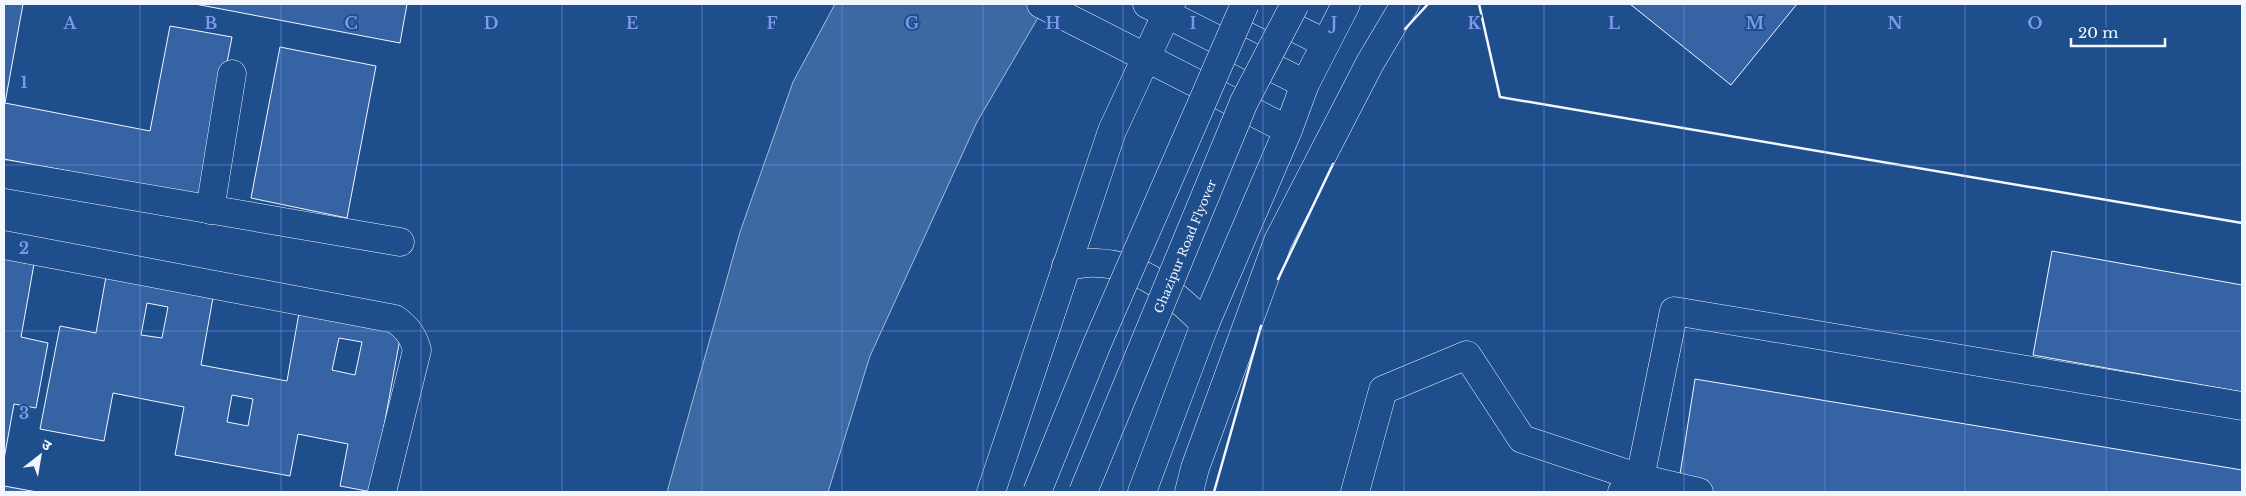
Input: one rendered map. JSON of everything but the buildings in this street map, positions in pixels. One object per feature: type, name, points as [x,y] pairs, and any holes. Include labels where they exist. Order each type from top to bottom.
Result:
[{"type":"main road","points":[[1041,4],[1288,130]]},
{"type":"main road","points":[[1037,492],[1105,326],[1246,4],[1325,43]]},
{"type":"main road","name":"Ghazipur Road Flyover","points":[[1084,492],[1244,102],[1295,4]]},
{"type":"main road","points":[[1189,492],[1195,468],[1278,240],[1370,63],[1405,4]]},
{"type":"main road","points":[[1142,492],[1205,324],[1288,130],[1305,84],[1343,5]]},
{"type":"main road","points":[[990,492],[1112,131],[1146,59],[1162,7],[1305,84]]},
{"type":"main road","points":[[210,210],[232,74]]},
{"type":"main road","points":[[4,174],[400,242]]},
{"type":"main road","points":[[4,245],[394,319],[406,328],[414,338],[417,350],[382,492]]},
{"type":"main road","points":[[1066,266],[1098,263],[1123,268],[1156,281],[1183,302],[1205,324]]},
{"type":"main road","points":[[1631,485],[1674,311],[2242,406]]},
{"type":"main road","points":[[1355,492],[1383,390],[1467,355],[1522,438],[1631,485],[1699,492]]},
{"type":"water","points":[[835,4],[1046,4],[977,122],[870,356],[828,492],[667,492],[740,232],[793,82]]},
{"type":"wall","points":[[1405,29],[1428,4]]},
{"type":"wall","points":[[1479,4],[1500,97],[2242,223]]},
{"type":"wall","points":[[1278,279],[1333,164]]},
{"type":"wall","points":[[1214,492],[1261,326]]}]
